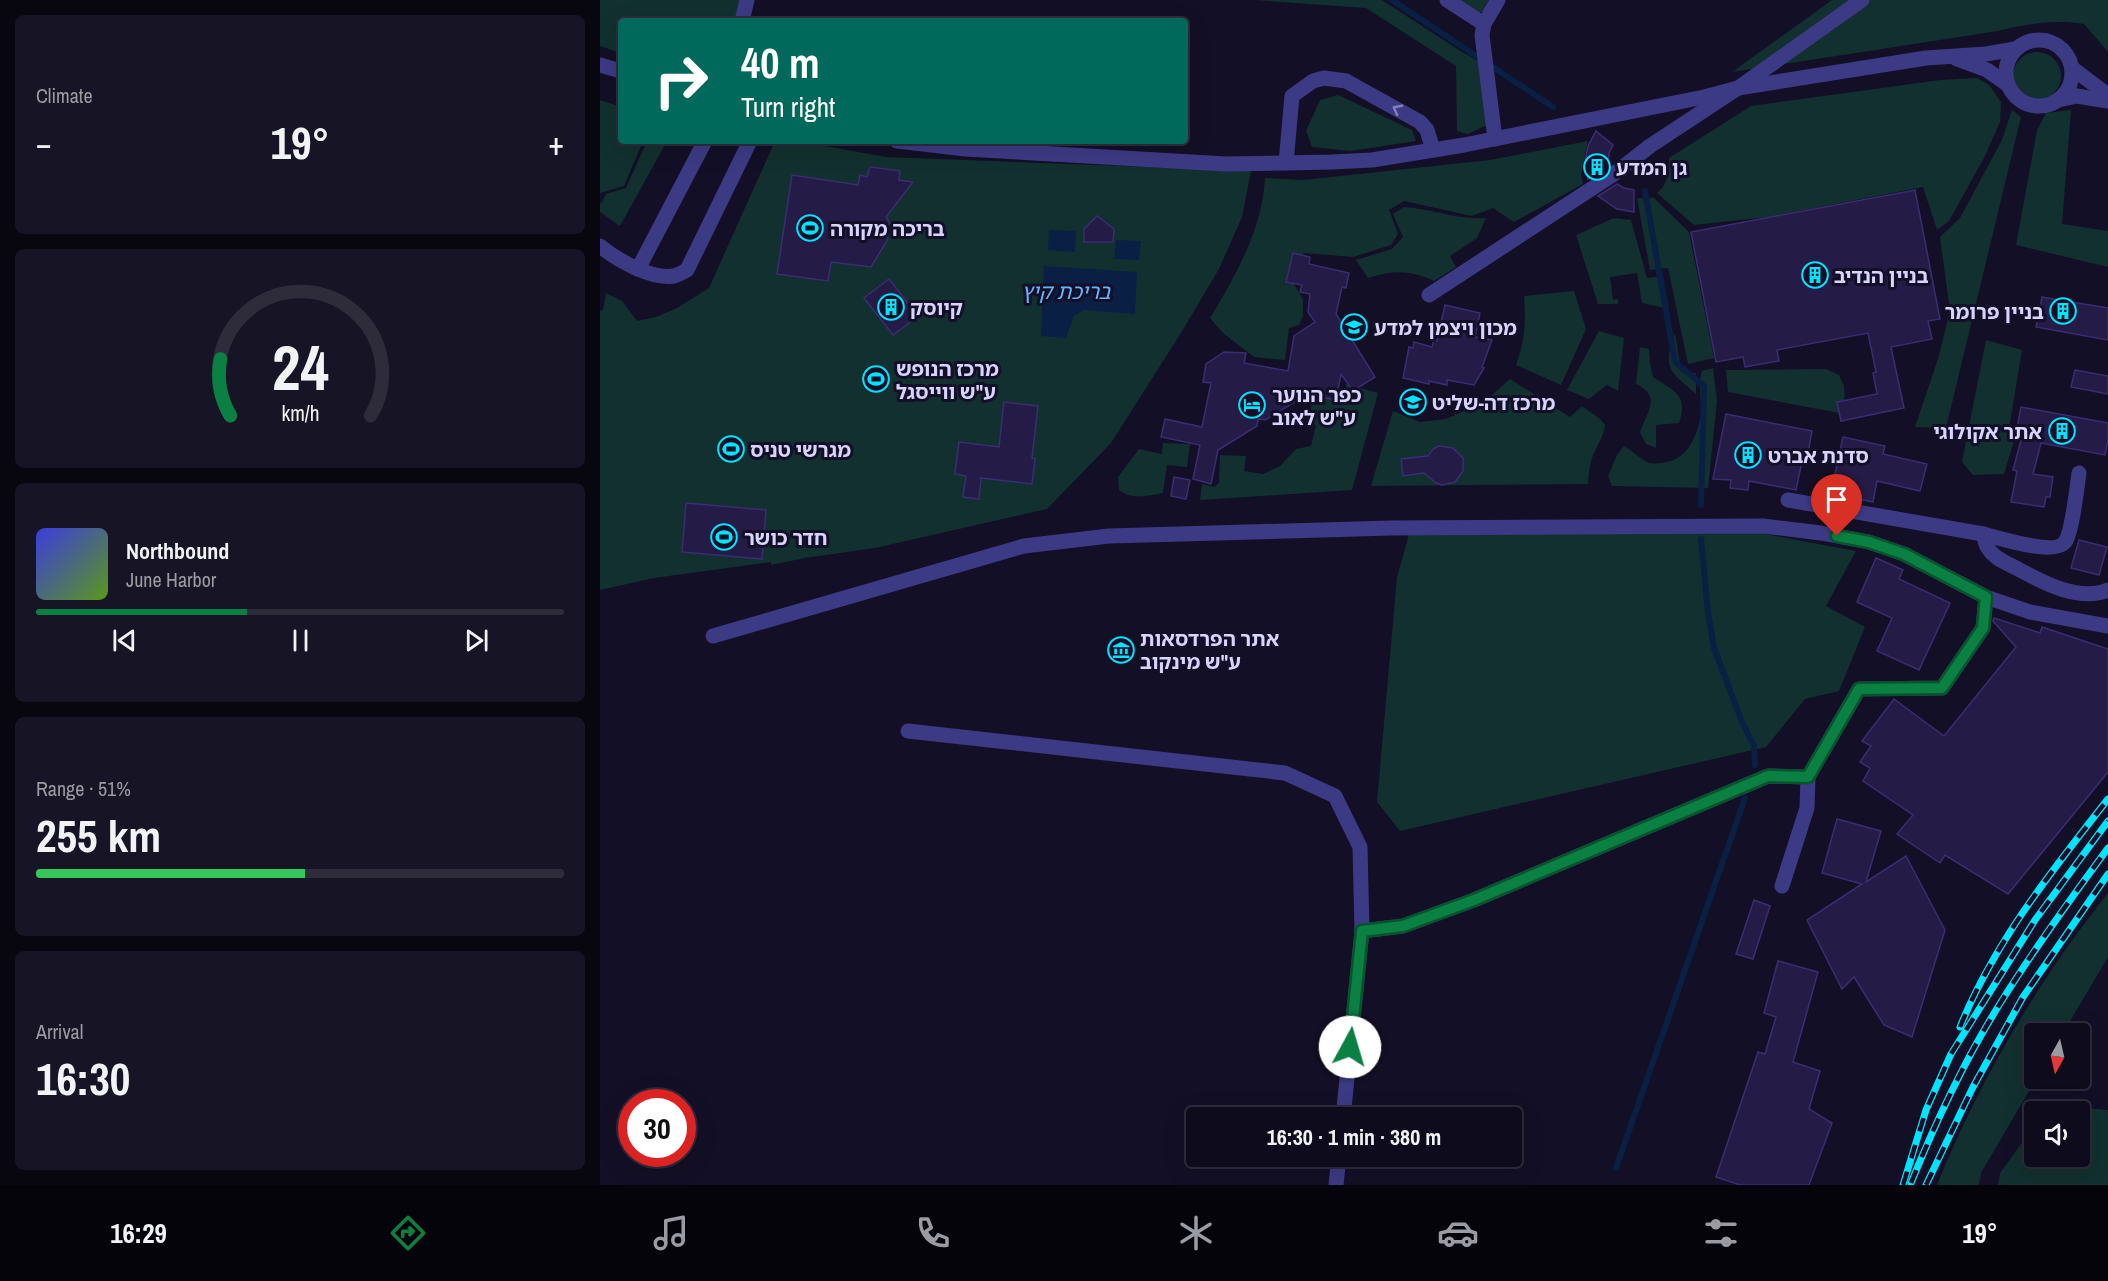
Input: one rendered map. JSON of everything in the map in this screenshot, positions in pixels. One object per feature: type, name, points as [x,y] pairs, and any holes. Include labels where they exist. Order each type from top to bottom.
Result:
[{"type":"street","points":[[743,18],[747,0]]},
{"type":"street","points":[[1447,0],[1484,24]]},
{"type":"street","points":[[1495,139],[1483,51],[1484,24],[1498,0]]},
{"type":"street","points":[[1429,295],[1614,174],[1650,146],[1738,88],[1862,0]]},
{"type":"street","points":[[2058,100],[2066,92],[2071,82],[2072,68],[2062,48],[2053,42],[2031,40],[2015,50],[2007,61],[2005,72],[2007,84],[2022,101],[2032,105],[2046,105],[2077,96],[2108,101]]},
{"type":"street","points":[[923,144],[1094,158],[1226,164],[1372,159],[1495,139],[1704,97],[1738,88],[1926,58],[2015,50]]},
{"type":"street","points":[[1946,57],[1978,66],[2007,84]]},
{"type":"street","points":[[600,65],[618,70]]},
{"type":"street","points":[[2072,68],[2108,95]]},
{"type":"street","points":[[1286,163],[1292,96],[1313,81],[1324,78],[1346,81],[1420,122],[1427,130],[1433,150]]},
{"type":"street","points":[[638,269],[703,144]]},
{"type":"street","points":[[600,246],[630,267],[674,276],[687,270],[749,144]]},
{"type":"street","points":[[1788,500],[1983,534],[2048,548],[2060,546],[2066,541],[2079,473]]},
{"type":"street","points":[[713,636],[1024,546],[1109,536],[1402,527],[1763,526],[1821,533],[1869,542],[1904,554],[1986,597],[2030,612],[2108,627]]},
{"type":"street","points":[[1983,534],[1988,549],[2004,562],[2040,581],[2083,594],[2108,591]]},
{"type":"street","points":[[1782,886],[1807,808],[1808,777],[1859,689],[1942,688],[1983,628],[1986,597]]},
{"type":"street","points":[[908,731],[1285,773],[1335,796],[1360,847],[1362,931],[1343,1107]]},
{"type":"street","points":[[1362,931],[1403,926],[1474,900],[1768,776],[1808,777]]},
{"type":"street","points":[[1336,1185],[1338,1167]]},
{"type":"green space","points":[[600,0],[751,0],[748,18],[618,18],[618,52],[600,46]]},
{"type":"green space","points":[[1254,0],[1382,0],[1482,63],[1491,123],[1468,134],[1457,131],[1456,66],[1366,8]]},
{"type":"green space","points":[[1449,0],[1495,0],[1490,12],[1478,12]]},
{"type":"green space","points":[[1832,0],[2108,0],[2108,52],[2084,24],[2052,22],[1732,72]]},
{"type":"green space","points":[[2032,52],[2042,52],[2054,59],[2061,71],[2061,81],[2054,93],[2042,100],[2032,100],[2017,89],[2013,81],[2013,71],[2024,56]]},
{"type":"green space","points":[[1977,78],[1989,85],[2001,102],[2000,122],[1984,158],[1949,221],[1937,230],[1923,187],[1768,217],[1694,225],[1657,193],[1666,182],[1669,158],[1751,106],[1940,80]]},
{"type":"green space","points":[[1338,95],[1412,130],[1416,141],[1351,151],[1312,147],[1306,131],[1320,100]]},
{"type":"green space","points":[[600,100],[618,106],[618,144],[642,144],[624,186],[600,193]]},
{"type":"green space","points":[[2012,110],[2021,117],[1946,428],[1915,427],[1938,359],[1950,311],[1940,237],[1960,218],[2002,140]]},
{"type":"green space","points":[[2071,110],[2062,224],[2108,231],[2108,267],[2016,245],[2037,130],[2046,113]]},
{"type":"green space","points":[[1588,141],[1581,174],[1583,184],[1514,222],[1493,208],[1472,216],[1404,201],[1389,210],[1398,234],[1391,245],[1353,257],[1304,253],[1291,260],[1291,279],[1303,299],[1303,316],[1299,325],[1289,328],[1285,360],[1254,357],[1223,333],[1210,318],[1238,269],[1253,234],[1259,216],[1265,178],[1303,180],[1490,160]]},
{"type":"green space","points":[[646,144],[665,144],[620,226],[600,212],[600,201],[601,204],[606,194],[626,188]]},
{"type":"green space","name":"מרכז הנופש ע\"ש ווייסגל","points":[[774,144],[814,144],[886,157],[1251,171],[1242,217],[1219,269],[1181,333],[1111,443],[1047,509],[875,548],[771,565],[771,562],[654,578],[600,590],[600,311],[603,310],[606,293],[622,301],[637,321],[656,317],[677,308],[709,288]]},
{"type":"green space","points":[[1637,198],[1654,198],[1689,232],[1714,358],[1688,364],[1668,268],[1650,270]]},
{"type":"green space","points":[[1404,207],[1465,217],[1486,218],[1477,238],[1450,256],[1456,267],[1434,281],[1401,272],[1368,278],[1356,260],[1392,249],[1403,237],[1393,214]]},
{"type":"green space","points":[[1614,218],[1631,220],[1647,278],[1663,276],[1669,309],[1642,303],[1637,273],[1610,277],[1613,300],[1618,299],[1618,304],[1598,304],[1576,235]]},
{"type":"green space","points":[[1574,291],[1586,329],[1561,385],[1516,365],[1524,331],[1524,296]]},
{"type":"green space","points":[[1599,331],[1624,338],[1618,391],[1607,385],[1589,399],[1567,390]]},
{"type":"green space","points":[[1675,333],[1681,372],[1696,373],[1696,394],[1680,380],[1671,368],[1669,354]]},
{"type":"green space","points":[[1986,340],[2022,350],[2009,429],[2014,441],[2004,474],[1973,475],[1962,462]]},
{"type":"green space","points":[[1640,347],[1649,349],[1653,377],[1678,395],[1682,406],[1679,423],[1656,425],[1656,448],[1646,444],[1640,432],[1649,411],[1651,399],[1644,389],[1636,384]]},
{"type":"green space","points":[[1713,368],[1717,400],[1708,488],[1612,486],[1608,476],[1617,455],[1624,446],[1647,462],[1653,463],[1677,458],[1689,447],[1699,424],[1702,371]]},
{"type":"green space","points":[[1826,369],[1839,375],[1844,386],[1845,414],[1728,392],[1726,370]]},
{"type":"green space","points":[[1510,379],[1570,417],[1582,406],[1605,425],[1591,461],[1588,484],[1371,486],[1393,411],[1420,422],[1446,419],[1484,402]]},
{"type":"green space","points":[[1346,384],[1378,393],[1352,490],[1200,500],[1202,484],[1214,487],[1219,483],[1220,455],[1246,456],[1244,471],[1263,474],[1280,466],[1296,449],[1311,446],[1316,425],[1309,424],[1313,391],[1346,395]]},
{"type":"green space","points":[[1163,443],[1190,444],[1187,467],[1167,465],[1163,493],[1134,496],[1119,490],[1118,477],[1139,449],[1162,454]]},
{"type":"green space","points":[[1410,531],[1760,533],[1856,551],[1826,606],[1865,627],[1839,691],[1805,699],[1766,747],[1400,831],[1377,802],[1397,577]]},
{"type":"green space","points":[[2108,893],[2108,957],[2069,1023],[2024,1023],[2024,1089],[2030,1089],[1981,1173],[1979,1185],[1937,1185],[1991,1070],[2034,997]]},
{"type":"green space","points":[[2090,1108],[2108,1110],[2108,1185],[1998,1185],[2000,1173],[2024,1140],[2024,1167],[2090,1167]]},
{"type":"water","points":[[1049,230],[1076,231],[1075,252],[1048,250]]},
{"type":"water","points":[[1116,240],[1141,241],[1139,260],[1114,259]]},
{"type":"water","name":"בריכת קיץ","points":[[1044,266],[1137,272],[1135,314],[1084,310],[1074,316],[1066,338],[1041,336]]},
{"type":"building","points":[[1596,131],[1613,145],[1609,153],[1608,167],[1588,179],[1585,162],[1588,146]]},
{"type":"building","points":[[870,167],[900,171],[899,180],[913,182],[886,217],[890,223],[884,230],[888,239],[871,267],[831,262],[828,281],[777,274],[792,175],[858,185],[860,175],[867,177]]},
{"type":"building","points":[[1617,184],[1634,190],[1634,212],[1617,209],[1598,196]]},
{"type":"building","name":"בניין הנדיב","points":[[1915,190],[1940,319],[1928,321],[1932,339],[1891,347],[1904,408],[1841,421],[1837,402],[1877,394],[1873,373],[1876,372],[1868,333],[1777,350],[1779,361],[1745,367],[1743,357],[1716,362],[1691,232]]},
{"type":"building","points":[[1097,216],[1114,229],[1113,242],[1084,242],[1084,229]]},
{"type":"building","points":[[1293,253],[1310,257],[1309,264],[1349,273],[1346,288],[1342,287],[1336,314],[1375,377],[1353,391],[1341,374],[1336,400],[1303,394],[1303,397],[1265,420],[1258,419],[1257,426],[1218,450],[1211,484],[1193,479],[1200,445],[1161,437],[1165,419],[1202,427],[1211,383],[1203,382],[1206,364],[1224,352],[1246,353],[1244,363],[1288,371],[1294,336],[1315,322],[1308,312],[1310,294],[1300,292],[1302,285],[1286,282]]},
{"type":"building","name":"קיוסק","points":[[889,279],[918,316],[893,335],[864,298]]},
{"type":"building","name":"בניין פרומר","points":[[2042,297],[2108,308],[2108,340],[2036,327]]},
{"type":"building","points":[[1445,305],[1480,313],[1475,337],[1492,340],[1482,367],[1484,368],[1474,385],[1447,380],[1447,385],[1429,381],[1429,384],[1403,378],[1409,347],[1413,348],[1414,342],[1432,347],[1434,340],[1437,341]]},
{"type":"building","points":[[2075,370],[2108,376],[2108,394],[2071,387]]},
{"type":"building","points":[[1004,402],[1038,406],[1032,458],[1035,459],[1032,484],[981,478],[979,499],[963,497],[966,476],[955,474],[959,442],[999,447]]},
{"type":"building","name":"אתר אקולוגי","points":[[2021,407],[2108,423],[2105,455],[2041,443],[2033,474],[2053,477],[2050,497],[2046,497],[2044,507],[2011,502],[2017,471],[2013,470],[2021,440],[2015,439]]},
{"type":"building","name":"סדנת אברט","points":[[1726,414],[1812,431],[1807,458],[1803,457],[1796,490],[1749,481],[1748,490],[1730,488],[1731,480],[1713,479]]},
{"type":"building","points":[[1843,437],[1885,446],[1883,454],[1927,464],[1920,491],[1877,481],[1873,502],[1831,493]]},
{"type":"building","points":[[1439,446],[1453,448],[1463,458],[1463,471],[1455,482],[1442,485],[1424,473],[1403,476],[1401,459],[1428,456],[1433,449]]},
{"type":"building","points":[[1174,477],[1190,480],[1186,499],[1171,496]]},
{"type":"building","name":"חדר כושר","points":[[686,503],[766,510],[762,559],[682,552]]},
{"type":"building","points":[[2079,540],[2107,547],[2099,575],[2071,568]]},
{"type":"building","points":[[1876,558],[1903,570],[1899,579],[1950,603],[1919,670],[1877,651],[1892,618],[1857,602]]},
{"type":"building","points":[[1994,618],[2040,633],[2042,627],[2108,649],[2108,772],[2008,894],[1945,855],[1940,863],[1897,834],[1913,815],[1863,781],[1870,768],[1860,762],[1871,746],[1862,741],[1894,699],[1944,736],[2016,647],[1993,621]]},
{"type":"building","points":[[1837,819],[1881,831],[1866,882],[1906,856],[1945,930],[1912,1037],[1884,1025],[1854,977],[1842,989],[1807,920],[1862,884],[1822,873]]},
{"type":"building","points":[[1754,900],[1770,906],[1753,959],[1736,954]]},
{"type":"building","points":[[1778,961],[1818,972],[1793,1062],[1820,1071],[1809,1109],[1832,1123],[1809,1185],[1740,1185],[1716,1177],[1758,1052],[1765,1054],[1776,1017],[1764,1013]]},
{"type":"waterway","points":[[1392,0],[1553,107]]},
{"type":"waterway","points":[[1645,191],[1675,362],[1704,386],[1701,505]]},
{"type":"waterway","points":[[1701,539],[1714,648],[1742,722],[1754,746],[1755,765]]},
{"type":"waterway","points":[[1616,1168],[1745,798]]},
{"type":"railway","points":[[1960,1027],[2007,936],[2045,881],[2108,799]]},
{"type":"railway","points":[[1903,1185],[1926,1110],[1951,1054],[2035,920],[2108,821]]},
{"type":"railway","points":[[1911,1183],[1975,1046],[2040,943],[2108,848]]},
{"type":"railway","points":[[1926,1185],[1973,1087],[2023,997],[2108,874]]},
{"type":"place","name":"גן המדע","points":[[1597,167]]},
{"type":"place","name":"בריכה מקורה","points":[[810,228]]},
{"type":"place","name":"בניין הנדיב","points":[[1815,275]]},
{"type":"place","name":"קיוסק","points":[[891,307]]},
{"type":"place","name":"בניין פרומר","points":[[2063,311]]},
{"type":"place","name":"מכון ויצמן למדע","points":[[1354,327]]},
{"type":"place","name":"מרכז הנופש ע\"ש ווייסגל","points":[[876,379]]},
{"type":"place","name":"מרכז דה-שליט","points":[[1413,402]]},
{"type":"place","name":"כפר הנוער ע\"ש לאוב","points":[[1252,405]]},
{"type":"place","name":"אתר אקולוגי","points":[[2062,431]]},
{"type":"place","name":"מגרשי טניס","points":[[731,449]]},
{"type":"place","name":"סדנת אברט","points":[[1748,455]]},
{"type":"place","name":"חדר כושר","points":[[724,537]]},
{"type":"place","name":"אתר הפרדסאות ע\"ש מינקוב","points":[[1121,650]]},
{"type":"route","points":[[1350,1047],[1362,931],[1403,926],[1474,900],[1768,776],[1808,777],[1859,689],[1942,688],[1983,628],[1986,597],[1904,554],[1869,542],[1837,536]]}]
